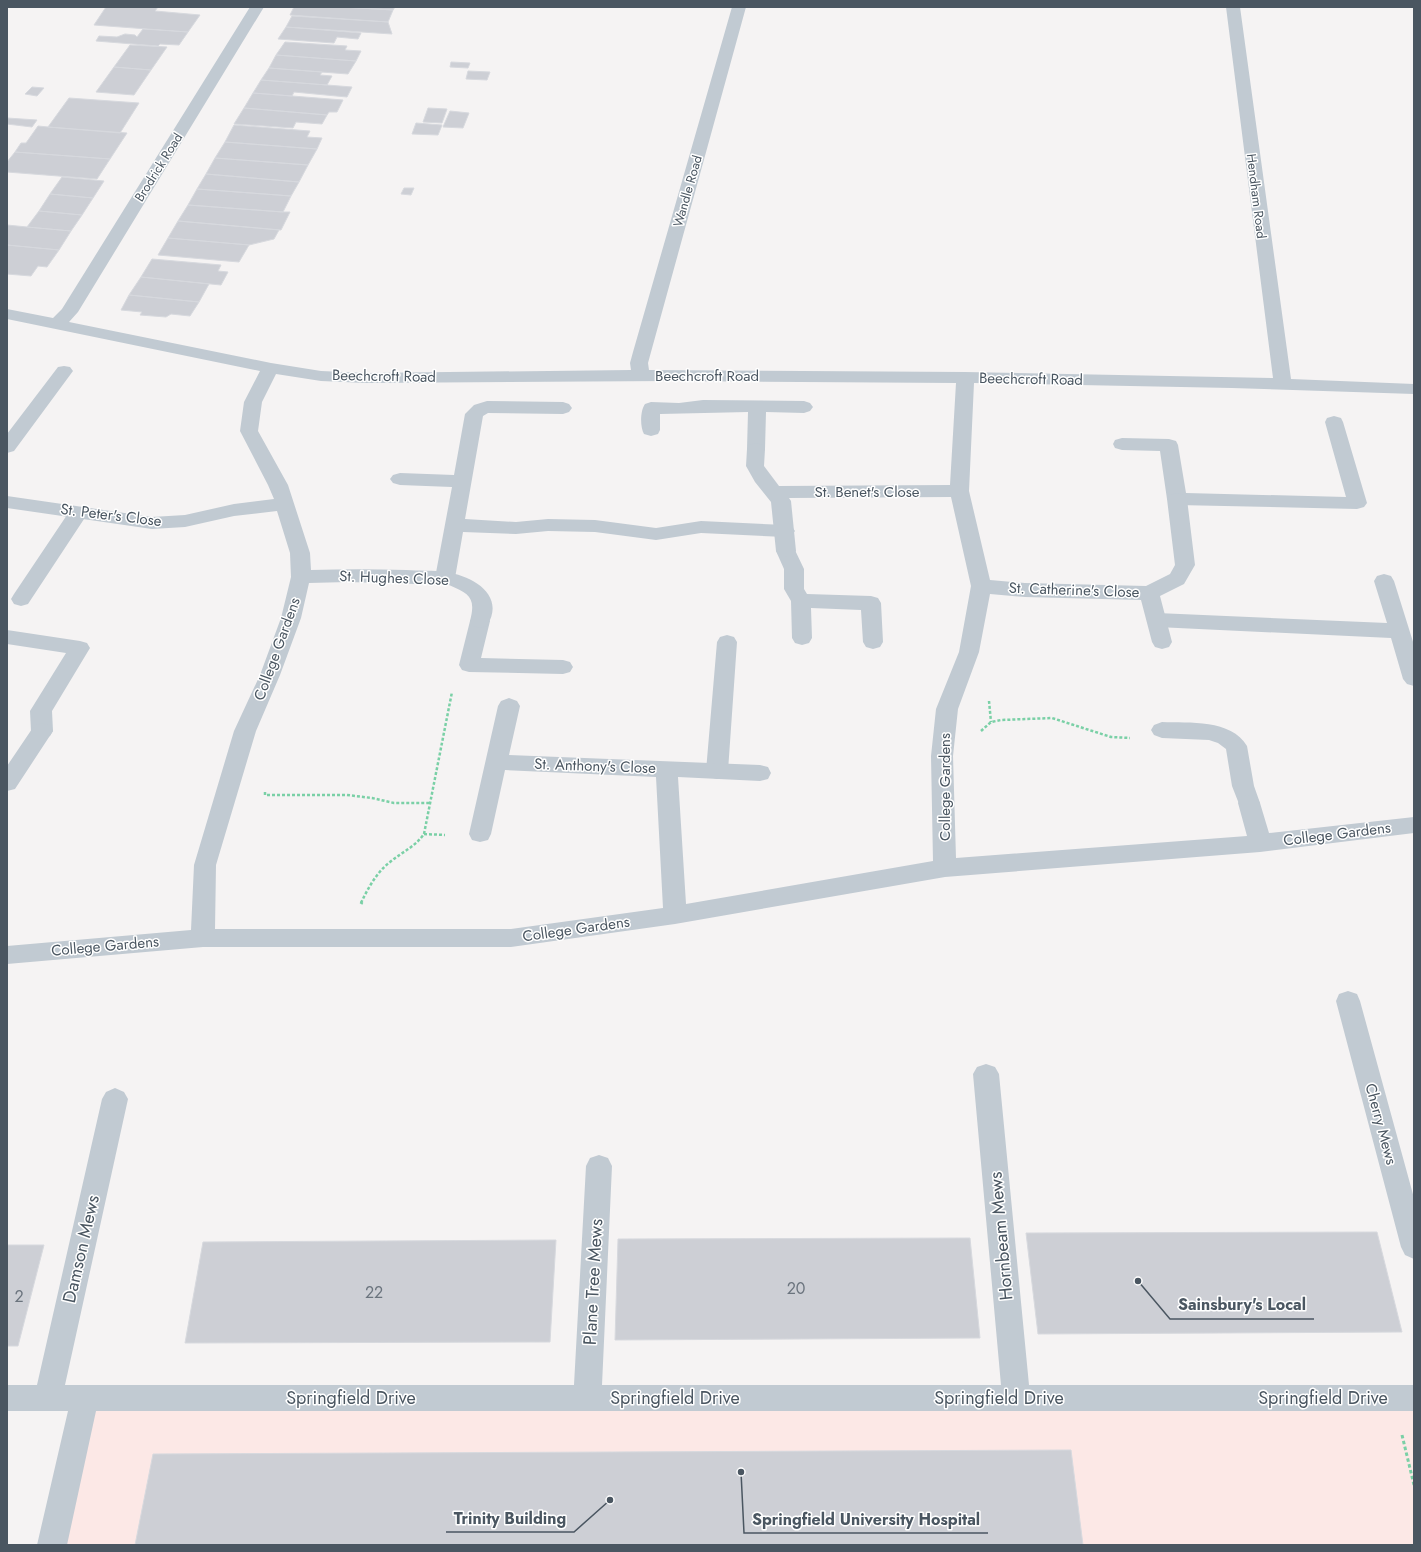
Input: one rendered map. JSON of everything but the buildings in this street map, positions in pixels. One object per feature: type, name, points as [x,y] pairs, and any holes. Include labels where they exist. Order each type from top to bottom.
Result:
[{"type":"street","name":"Brodrick Road","points":[[56,325],[69,312],[257,7]]},
{"type":"street","name":"Wandle Road","points":[[640,375],[639,363],[740,7]]},
{"type":"street","name":"Hendham Road","points":[[1233,7],[1283,385]]},
{"type":"street","name":"Beechcroft Road","points":[[7,314],[271,368],[321,376],[366,378],[640,375],[965,377],[1175,381],[1414,389]]},
{"type":"street","name":"College Gardens","points":[[203,938],[205,865],[246,731],[270,675],[291,618],[301,578],[300,553],[285,504],[278,485],[249,431],[253,402],[271,368]]},
{"type":"street","points":[[7,447],[64,371]]},
{"type":"street","name":"College Gardens","points":[[945,868],[942,756],[947,709],[970,652],[981,586],[959,491],[965,377]]},
{"type":"street","points":[[651,430],[651,408],[679,409],[703,406],[804,407]]},
{"type":"street","points":[[758,406],[755,466],[762,478],[781,501],[786,551],[794,569],[794,589],[801,601],[802,638]]},
{"type":"street","points":[[445,578],[474,414],[480,409],[487,407],[563,408]]},
{"type":"street","points":[[1177,499],[1357,503],[1334,422]]},
{"type":"street","name":"St. Catherine's Close","points":[[981,586],[1025,590],[1149,593],[1177,579],[1185,565],[1169,446],[1122,444]]},
{"type":"street","points":[[400,480],[462,481]]},
{"type":"street","name":"St. Benet's Close","points":[[775,492],[959,491]]},
{"type":"street","name":"St. Peter's Close","points":[[7,502],[152,523],[185,521],[234,510],[285,504]]},
{"type":"street","points":[[20,599],[78,512]]},
{"type":"street","points":[[454,525],[516,528],[548,525],[595,526],[656,534],[701,527],[785,531]]},
{"type":"street","name":"St. Hughes Close","points":[[301,578],[348,575],[445,578],[456,580],[473,590],[481,599],[483,606],[469,665]]},
{"type":"street","points":[[1384,581],[1414,679]]},
{"type":"street","points":[[1149,593],[1158,620],[1162,642]]},
{"type":"street","points":[[801,601],[871,603],[873,642]]},
{"type":"street","points":[[1158,620],[1399,631]]},
{"type":"street","points":[[7,637],[80,648],[41,711],[42,731],[7,783]]},
{"type":"street","points":[[717,771],[727,642]]},
{"type":"street","points":[[469,665],[563,667]]},
{"type":"street","points":[[480,834],[509,706]]},
{"type":"street","points":[[1162,730],[1209,732],[1226,737],[1236,746],[1243,786],[1260,843]]},
{"type":"street","name":"St. Anthony's Close","points":[[496,762],[666,768],[675,915]]},
{"type":"street","points":[[666,768],[760,773]]},
{"type":"street","name":"College Gardens","points":[[7,955],[203,938],[511,938],[675,915],[945,868],[1260,843],[1414,825]]},
{"type":"street","name":"Cherry Mews","points":[[1348,1001],[1414,1247]]},
{"type":"street","name":"Hornbeam Mews","points":[[986,1074],[1016,1398]]},
{"type":"street","name":"Damson Mews","points":[[48,1398],[114,1099]]},
{"type":"street","name":"Plane Tree Mews","points":[[587,1398],[599,1166]]},
{"type":"street","name":"Springfield Drive","points":[[7,1398],[1404,1398]]},
{"type":"street","points":[[52,1545],[85,1399]]},
{"type":"path","points":[[356,938],[357,914],[364,896],[375,878],[387,864],[421,840],[424,834],[456,674],[469,665]]},
{"type":"path","points":[[942,756],[962,754],[974,737],[992,722],[1001,720],[1052,718],[1110,737],[1148,739],[1162,730]]},
{"type":"path","points":[[266,787],[265,795],[347,795],[372,798],[394,803],[431,803]]},
{"type":"path","points":[[1404,1398],[1414,1485]]},
{"type":"shaded area","points":[[1414,1398],[1414,1545],[52,1545],[85,1399]]},
{"type":"place","name":"Sainsbury's Local","points":[[1138,1281]]},
{"type":"place","name":"Springfield University Hospital","points":[[741,1472]]},
{"type":"place","name":"Trinity Building","points":[[610,1500]]}]
